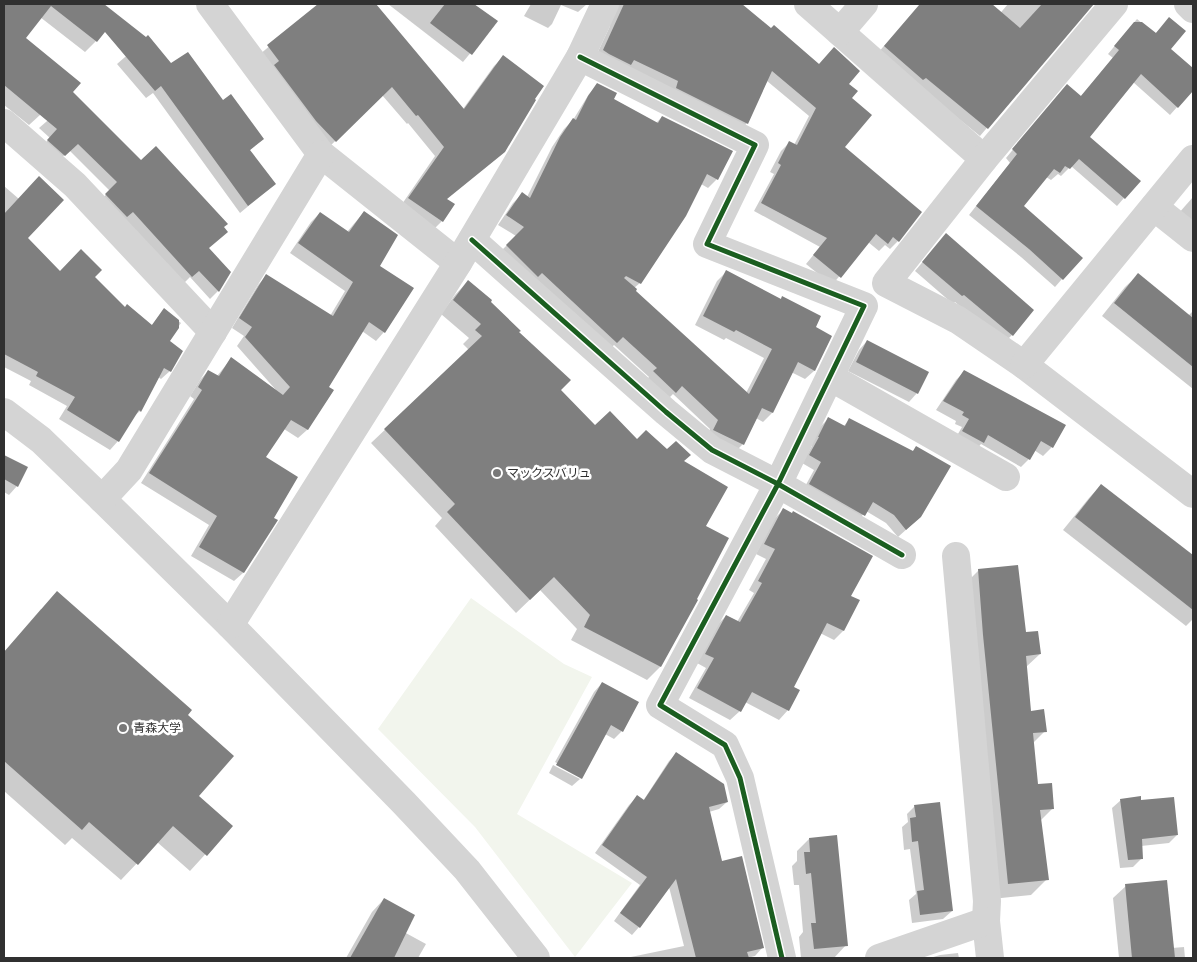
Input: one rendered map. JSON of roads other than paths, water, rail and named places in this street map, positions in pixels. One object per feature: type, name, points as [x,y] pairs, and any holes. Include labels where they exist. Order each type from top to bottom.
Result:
[{"type":"street","points":[[210,4],[321,154],[458,263]]},
{"type":"street","points":[[230,625],[472,240],[580,57],[605,4]]},
{"type":"street","points":[[808,4],[984,159]]},
{"type":"street","points":[[840,32],[864,4]]},
{"type":"street","points":[[1114,4],[984,159],[886,283],[958,320],[1024,365],[1193,494]]},
{"type":"street","points":[[1188,4],[1193,9]]},
{"type":"street","points":[[580,57],[755,145],[707,244],[864,306],[778,484],[660,705],[725,745],[740,778],[782,958]]},
{"type":"street","points":[[4,123],[75,185],[213,332]]},
{"type":"street","points":[[102,499],[129,470],[321,154]]},
{"type":"street","points":[[1024,365],[1193,159]]},
{"type":"street","points":[[1154,207],[1193,238]]},
{"type":"street","points":[[472,240],[666,412],[712,450],[778,484],[902,555]]},
{"type":"street","points":[[830,377],[1006,477]]},
{"type":"street","points":[[4,412],[41,440],[230,625],[467,870],[536,958]]},
{"type":"street","points":[[956,556],[987,901],[986,922],[990,958]]},
{"type":"street","points":[[879,958],[986,922]]},
{"type":"place","name":"マックスバリュ","points":[[497,473]]},
{"type":"place","name":"青森大学","points":[[123,728]]}]
